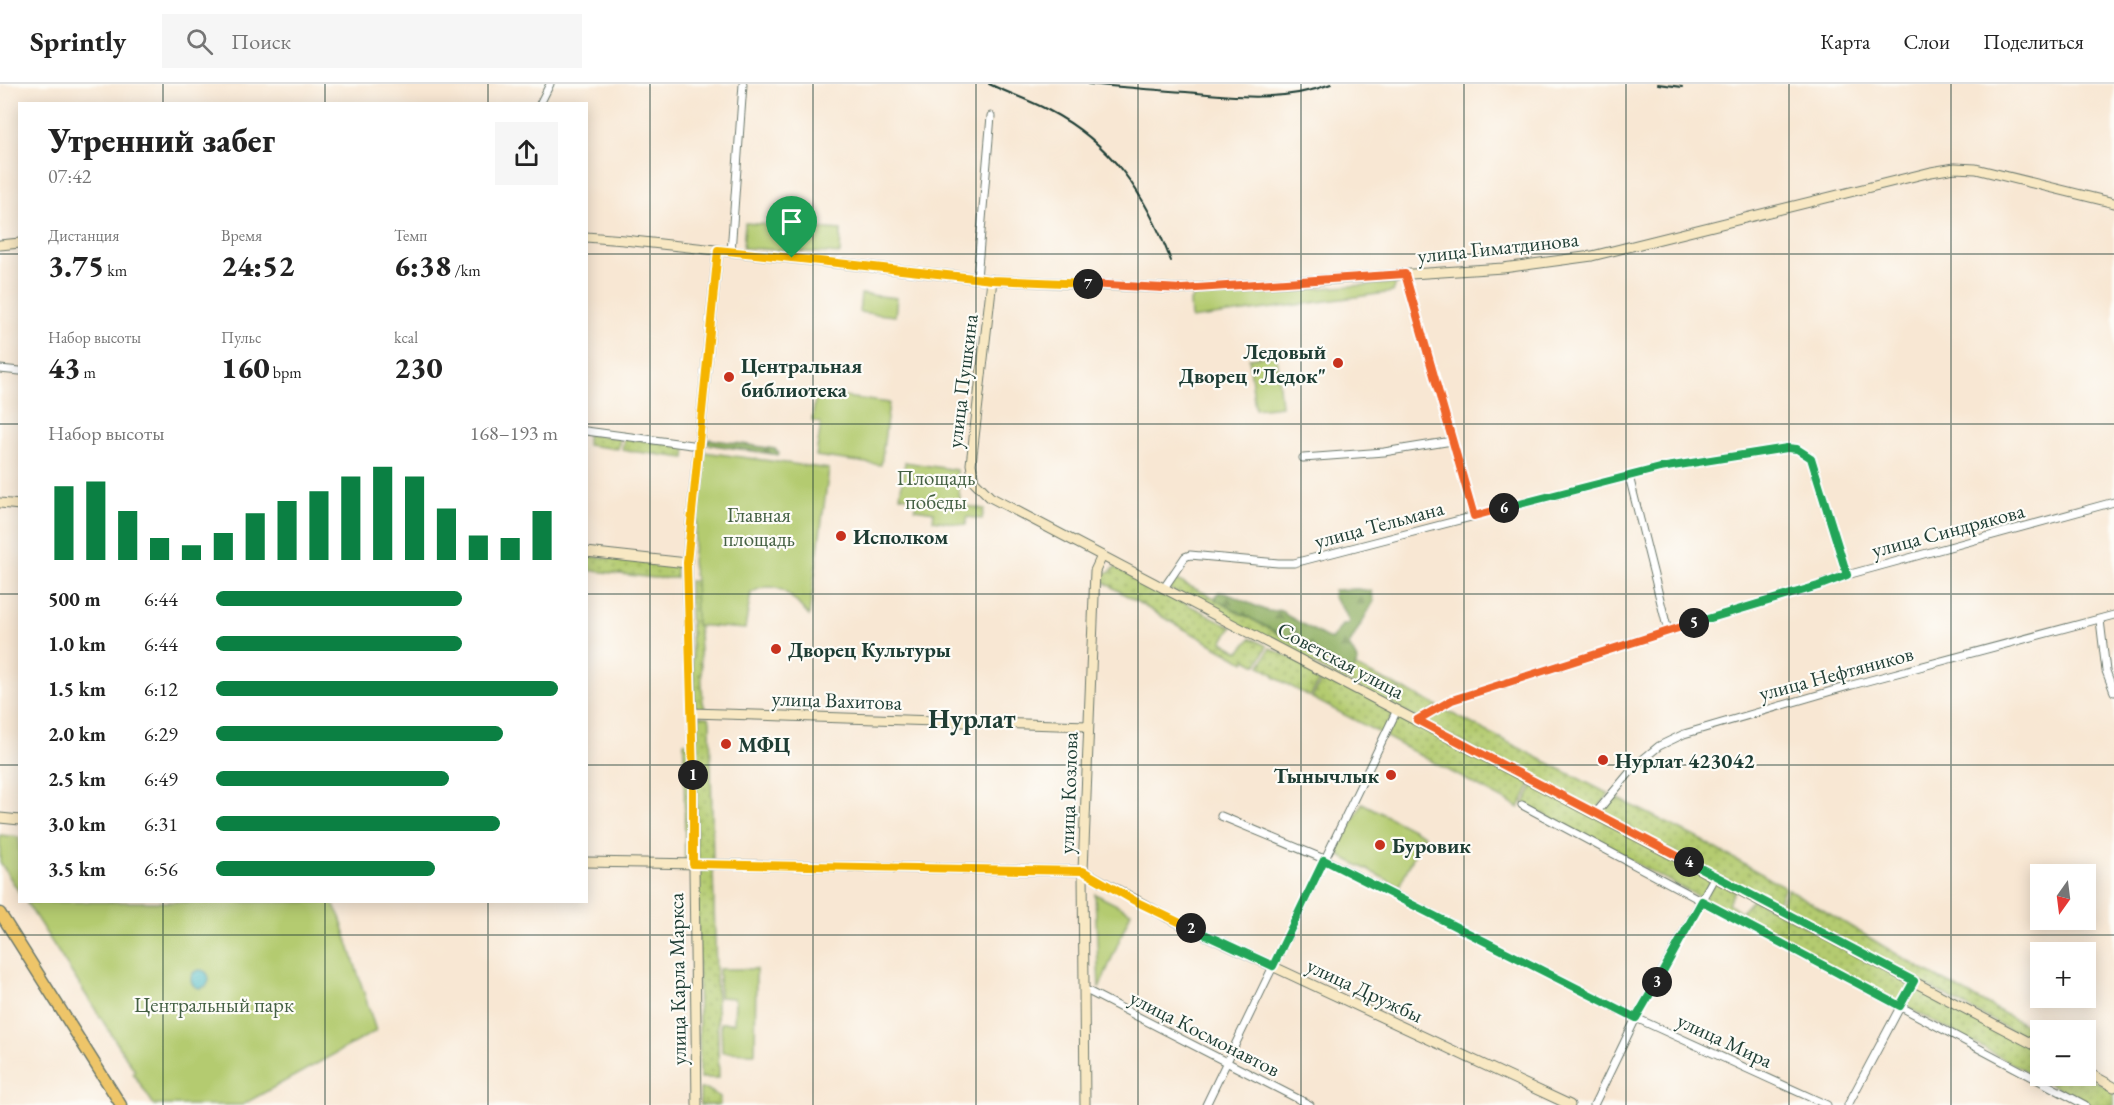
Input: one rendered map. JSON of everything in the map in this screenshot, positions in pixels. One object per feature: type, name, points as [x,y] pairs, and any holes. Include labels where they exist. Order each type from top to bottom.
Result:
[{"type":"main road","name":"улица Гиматдинова","points":[[588,237],[992,280],[1182,289],[1503,268],[1592,256],[1955,168],[1989,172],[2114,203]]},
{"type":"main road","points":[[0,245],[18,243]]},
{"type":"main road","name":"улица Карла Маркса","points":[[696,1103],[692,713],[687,563],[718,250]]},
{"type":"main road","name":"улица Пушкина","points":[[978,486],[972,476],[971,457],[992,280]]},
{"type":"main road","name":"Советская улица","points":[[978,486],[998,502],[1716,876],[2030,1043]]},
{"type":"main road","points":[[0,503],[18,505]]},
{"type":"main road","points":[[588,552],[687,563]]},
{"type":"main road","name":"улица Козлова","points":[[1085,1105],[1083,871],[1095,571],[1102,556]]},
{"type":"main road","name":"улица Вахитова","points":[[692,713],[1088,726]]},
{"type":"main road","points":[[0,818],[18,820]]},
{"type":"main road","points":[[588,862],[1083,871]]},
{"type":"main road","name":"улица Дружбы","points":[[1083,871],[1145,906],[1569,1105]]},
{"type":"main road","points":[[0,913],[121,1105]]},
{"type":"main road","points":[[2096,1077],[2114,1087]]},
{"type":"street","points":[[541,102],[550,84]]},
{"type":"street","points":[[731,252],[743,84]]},
{"type":"street","points":[[977,278],[991,116]]},
{"type":"street","points":[[1405,274],[1474,516]]},
{"type":"street","points":[[0,369],[18,371]]},
{"type":"street","points":[[588,431],[699,446]]},
{"type":"street","points":[[1303,458],[1384,452],[1452,441]]},
{"type":"street","name":"улица Тельмана","points":[[1164,588],[1185,557],[1190,555],[1278,564],[1294,563],[1660,468],[1722,456],[1787,448],[1797,449],[1811,458],[1847,575]]},
{"type":"street","points":[[1629,476],[1668,631]]},
{"type":"street","name":"улица Синдрякова","points":[[1417,720],[1452,700],[1847,575],[2114,502]]},
{"type":"street","name":"улица Нефтяников","points":[[1595,814],[1636,765],[1659,746],[1684,734],[1852,685],[2114,615]]},
{"type":"street","points":[[2100,620],[2106,671],[2113,689]]},
{"type":"street","points":[[1206,1105],[1396,710]]},
{"type":"street","points":[[1522,805],[2085,1105]]},
{"type":"street","name":"улица Мира","points":[[1221,816],[1324,860],[1636,1018],[1827,1105]]},
{"type":"street","points":[[1594,1105],[1636,1018],[1716,876]]},
{"type":"street","points":[[1848,1105],[1914,981]]},
{"type":"street","name":"улица Космонавтов","points":[[1084,989],[1310,1105]]},
{"type":"green space","points":[[745,223],[841,230],[840,254],[743,248]]},
{"type":"green space","points":[[1396,283],[1393,292],[1191,319],[1190,301],[1194,296]]},
{"type":"green space","points":[[861,294],[897,298],[895,316],[859,312]]},
{"type":"green space","points":[[1276,355],[1281,406],[1255,409],[1249,358]]},
{"type":"green space","points":[[816,393],[889,403],[881,465],[816,456],[821,423],[812,421]]},
{"type":"green space","points":[[588,434],[620,438],[618,449],[588,445]]},
{"type":"green space","points":[[624,438],[686,446],[685,458],[622,450]]},
{"type":"green space","points":[[709,439],[775,449],[779,453],[778,455],[706,444]]},
{"type":"green space","name":"Главная площадь","points":[[704,452],[829,469],[809,616],[791,596],[777,588],[769,587],[751,593],[745,629],[696,625],[692,562]]},
{"type":"green space","name":"Площадь победы","points":[[905,462],[956,470],[961,505],[984,509],[982,519],[967,517],[966,525],[933,520],[934,512],[915,509],[916,499],[900,496]]},
{"type":"green space","points":[[588,556],[676,564],[676,578],[654,578],[588,570]]},
{"type":"green space","points":[[1115,567],[1232,627],[1222,642],[1239,652],[1251,638],[1267,646],[1257,665],[1246,659],[1244,662],[1100,580],[1105,572],[1109,573]]},
{"type":"green space","points":[[1172,578],[1215,598],[1345,670],[1350,671],[1356,667],[1399,687],[1392,705],[1165,587]]},
{"type":"green space","points":[[689,581],[696,581],[703,702],[706,712],[694,712]]},
{"type":"green space","points":[[1334,590],[1371,591],[1374,601],[1349,645],[1358,661],[1354,669],[1350,671],[1216,600],[1219,592],[1267,611],[1279,610],[1331,640],[1342,625],[1347,625],[1349,622],[1345,612],[1333,597]]},
{"type":"green space","points":[[1270,648],[1323,673],[1310,697],[1274,677],[1260,666]]},
{"type":"green space","points":[[1325,674],[1395,710],[1383,735],[1312,698]]},
{"type":"green space","points":[[1401,688],[1438,706],[1418,719],[1393,706]]},
{"type":"green space","points":[[1441,708],[1609,794],[1595,812],[1420,720]]},
{"type":"green space","points":[[1397,712],[1532,782],[1519,808],[1386,737]]},
{"type":"green space","points":[[694,716],[709,717],[710,721],[713,862],[696,862]]},
{"type":"green space","points":[[684,743],[691,743],[692,861],[685,860]]},
{"type":"green space","points":[[1534,784],[1713,877],[1701,898],[1524,804]]},
{"type":"green space","points":[[1613,796],[1699,839],[1785,887],[1776,906],[1599,812]]},
{"type":"green space","name":"Буровик","points":[[1362,803],[1424,835],[1399,886],[1336,854]]},
{"type":"green space","points":[[0,835],[18,837],[18,890],[0,862]]},
{"type":"green space","points":[[696,868],[713,868],[719,1078],[700,1078]]},
{"type":"green space","points":[[1716,879],[1736,889],[1728,903],[1741,912],[1753,899],[1911,981],[1899,1004],[1704,900]]},
{"type":"green space","points":[[1788,889],[1920,968],[2030,1028],[2030,1041],[1779,907]]},
{"type":"green space","points":[[1095,894],[1131,912],[1099,989]]},
{"type":"green space","name":"Центральный парк","points":[[27,903],[333,903],[340,917],[376,1031],[242,1105],[154,1105],[133,1073],[135,1071]]},
{"type":"green space","points":[[719,969],[756,969],[755,1053],[722,1052],[721,1023],[734,1023],[735,1001],[733,998],[719,997]]},
{"type":"green space","points":[[1914,984],[2030,1045],[2030,1073],[1903,1005]]},
{"type":"green space","points":[[2096,1081],[2114,1090],[2114,1105],[2089,1105],[2054,1086],[2096,1086]]},
{"type":"green space","points":[[700,1089],[707,1089],[720,1097],[720,1105],[700,1105]]},
{"type":"water","points":[[200,970],[206,973],[209,979],[206,985],[200,988],[194,985],[191,979],[194,973]]},
{"type":"railway","points":[[989,84],[1041,106],[1071,123],[1091,138],[1124,173],[1138,193],[1171,261]]},
{"type":"railway","points":[[1089,84],[1259,97],[1295,94],[1331,84]]},
{"type":"railway","points":[[1658,84],[1682,87]]},
{"type":"place","name":"Ледовый Дворец \"Ледок\"","points":[[1338,363]]},
{"type":"place","name":"Центральная библиотека","points":[[729,377]]},
{"type":"place","name":"Исполком","points":[[841,536]]},
{"type":"place","name":"Дворец Культуры","points":[[776,649]]},
{"type":"place","name":"МФЦ","points":[[726,744]]},
{"type":"place","name":"Нурлат 423042","points":[[1603,760]]},
{"type":"place","name":"Тынычлык","points":[[1391,775]]},
{"type":"place","name":"Буровик","points":[[1380,845]]},
{"type":"district","name":"Нурлат","points":[[972,718]]},
{"type":"route","points":[[718,250],[792,258],[992,280],[1182,289],[1405,274],[1474,516],[1660,468],[1722,456],[1787,448],[1804,452],[1811,458],[1847,575],[1452,700],[1417,720],[1908,977],[1914,981],[1900,1006],[1702,901],[1636,1018],[1324,860],[1273,966],[1167,917],[1083,871],[693,864],[692,713],[687,563],[718,250]]}]
